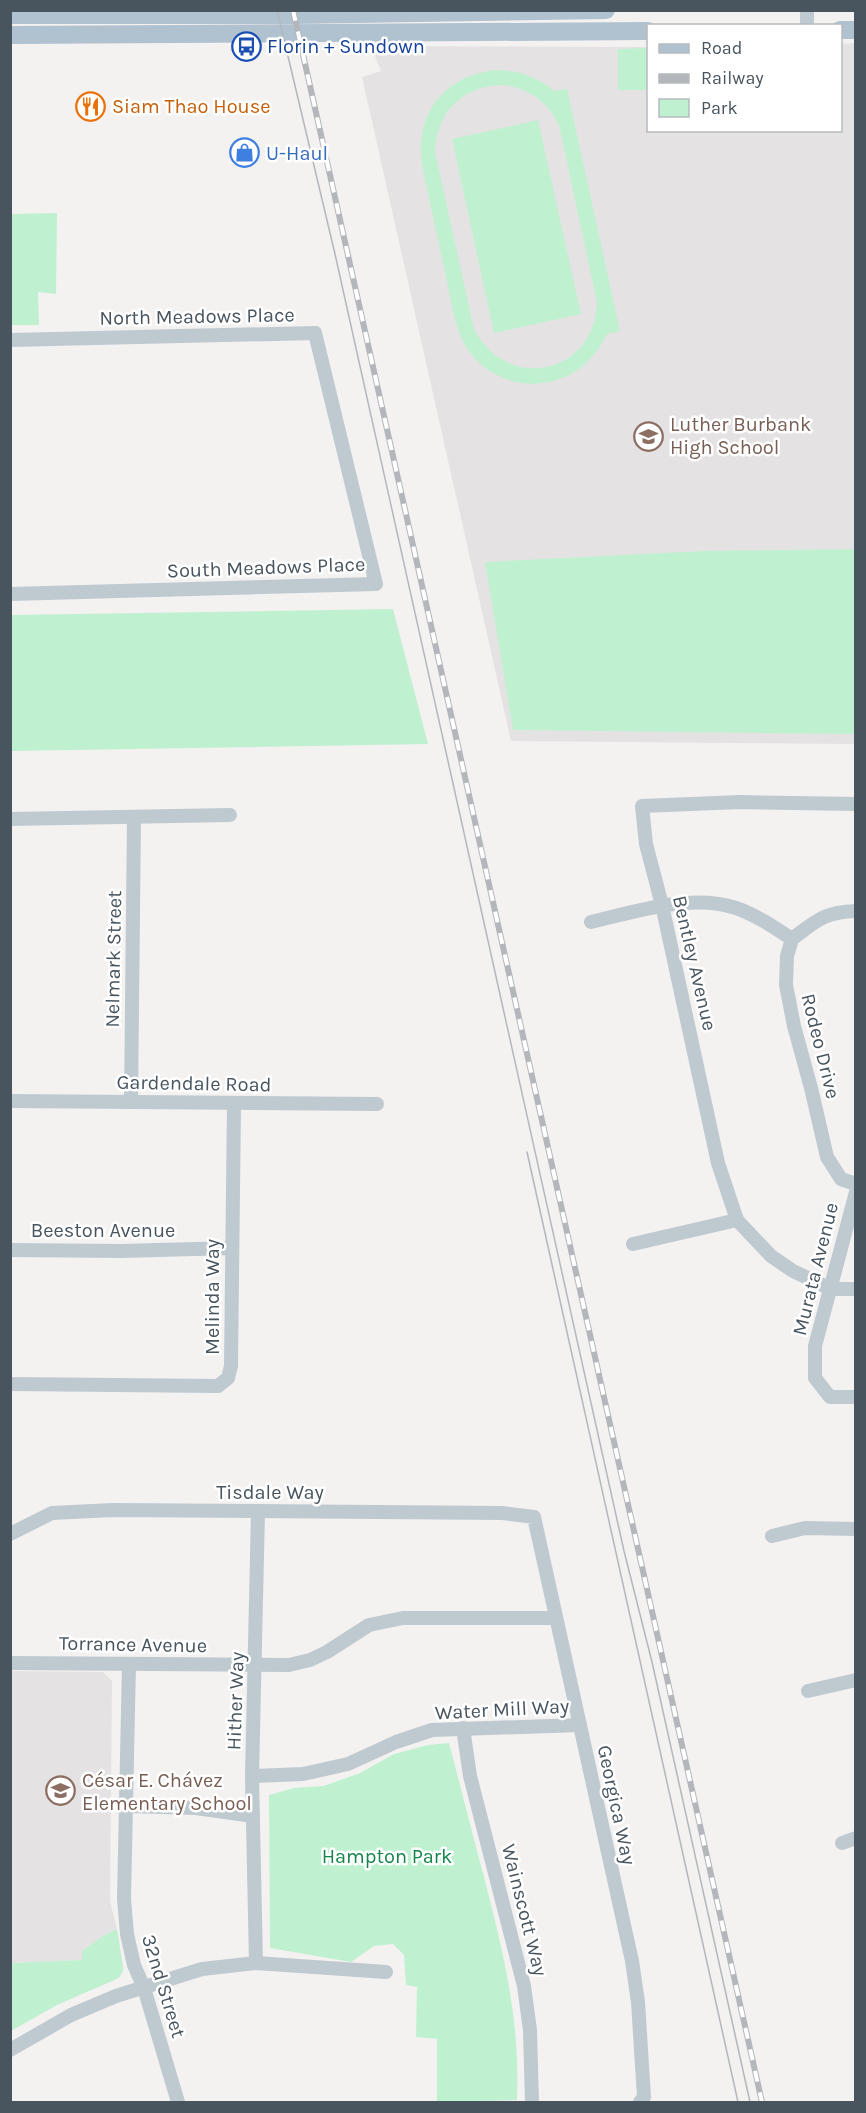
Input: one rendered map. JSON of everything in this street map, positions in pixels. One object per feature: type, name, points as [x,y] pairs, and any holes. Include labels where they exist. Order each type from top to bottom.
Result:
[{"type":"main road","points":[[10,15],[240,15],[606,10]]},
{"type":"main road","points":[[534,32],[557,11]]},
{"type":"main road","points":[[10,35],[647,31]]},
{"type":"street","name":"North Meadows Place","points":[[10,340],[315,333],[340,436]]},
{"type":"street","name":"South Meadows Place","points":[[10,594],[376,584],[340,436]]},
{"type":"street","name":"Bentley Avenue","points":[[831,1289],[793,1271],[771,1256],[737,1220],[718,1163],[662,905],[646,844],[642,806],[740,802],[855,804]]},
{"type":"street","points":[[10,819],[230,815]]},
{"type":"street","name":"Nelmark Street","points":[[131,1102],[134,817]]},
{"type":"street","points":[[591,922],[662,905],[708,903],[735,908],[765,921],[792,939],[822,916],[841,911],[855,911]]},
{"type":"street","name":"Rodeo Drive","points":[[792,939],[786,985],[827,1157],[841,1179],[855,1184]]},
{"type":"street","name":"Gardendale Road","points":[[10,1101],[377,1104]]},
{"type":"street","name":"Melinda Way","points":[[10,1384],[218,1386],[228,1378],[231,1366],[234,1104]]},
{"type":"street","name":"Murata Avenue","points":[[855,1192],[815,1346],[816,1378],[830,1397],[855,1397]]},
{"type":"street","points":[[633,1244],[737,1220]]},
{"type":"street","name":"Beeston Avenue","points":[[10,1250],[121,1251],[232,1248]]},
{"type":"street","points":[[831,1289],[855,1289]]},
{"type":"street","name":"Tisdale Way","points":[[10,1534],[52,1514],[113,1510],[502,1513],[534,1517]]},
{"type":"street","name":"Hither Way","points":[[256,1963],[252,1776],[258,1512]]},
{"type":"street","name":"Georgica Way","points":[[534,1517],[632,1961],[638,2002],[644,2097],[640,2103]]},
{"type":"street","points":[[772,1536],[805,1528],[855,1529]]},
{"type":"street","name":"Torrance Avenue","points":[[10,1663],[289,1665],[310,1660],[369,1625],[384,1621],[403,1618],[556,1618]]},
{"type":"street","name":"32nd Street","points":[[129,1664],[124,1899],[127,1934],[134,1965],[144,1988],[178,2103]]},
{"type":"street","points":[[808,1691],[855,1680]]},
{"type":"street","name":"Water Mill Way","points":[[252,1776],[303,1774],[348,1764],[396,1742],[432,1730],[580,1725]]},
{"type":"street","name":"Wainscott Way","points":[[464,1728],[470,1776],[524,1986],[530,2030],[532,2103]]},
{"type":"street","points":[[127,1806],[195,1808],[253,1816]]},
{"type":"street","points":[[842,1843],[855,1838]]},
{"type":"street","points":[[10,2050],[71,2015],[116,1996],[193,1972],[256,1963],[386,1972]]},
{"type":"shaded area","name":"Luther Burbank High School","points":[[855,43],[855,744],[511,741],[362,77],[381,71],[371,46],[647,47],[647,132],[842,132],[842,44]]},
{"type":"shaded area","name":"César E. Chávez Elementary School","points":[[10,1671],[103,1672],[112,1681],[110,1901],[117,1929],[104,1935],[82,1951],[82,1960],[11,1963]]},
{"type":"green space","points":[[647,48],[647,90],[618,90],[618,49]]},
{"type":"green space","points":[[494,70],[511,71],[534,78],[554,91],[567,89],[620,331],[607,334],[596,353],[581,367],[563,378],[552,381],[519,383],[499,376],[480,364],[466,347],[453,313],[422,165],[421,147],[428,114],[436,101],[460,81]],"holes":[[[505,85],[537,98],[559,125],[597,303],[592,327],[581,346],[565,360],[547,367],[527,368],[507,362],[489,349],[474,329],[435,152],[441,124],[455,103],[477,89]]]},
{"type":"green space","points":[[538,120],[581,314],[494,333],[452,139]]},
{"type":"green space","points":[[57,213],[56,294],[38,292],[39,325],[11,325],[11,214]]},
{"type":"green space","points":[[855,549],[855,734],[513,730],[485,562],[704,551]]},
{"type":"green space","points":[[393,609],[428,744],[11,751],[11,615]]},
{"type":"green space","name":"Hampton Park","points":[[449,1743],[504,1960],[516,2042],[517,2100],[437,2102],[437,2039],[416,2037],[417,1987],[406,1985],[404,1955],[393,1944],[374,1946],[351,1962],[270,1948],[269,1795],[294,1788],[324,1786],[360,1773],[394,1754],[428,1745]]},
{"type":"green space","points":[[117,1929],[123,1966],[119,1978],[57,2005],[11,2031],[11,1963],[82,1960],[82,1951],[104,1935]]},
{"type":"tram line","points":[[277,10],[335,254],[624,1551],[652,1662],[750,2102]]},
{"type":"tram line","points":[[527,1152],[738,2102]]},
{"type":"railway","points":[[293,10],[762,2102]]},
{"type":"place","name":"Florin + Sundown","points":[[246,46]]},
{"type":"place","name":"Siam Thao House","points":[[91,106]]},
{"type":"place","name":"U-Haul","points":[[245,153]]},
{"type":"place","name":"Luther Burbank High School","points":[[649,436]]},
{"type":"place","name":"César E. Chávez Elementary School","points":[[61,1791]]}]
